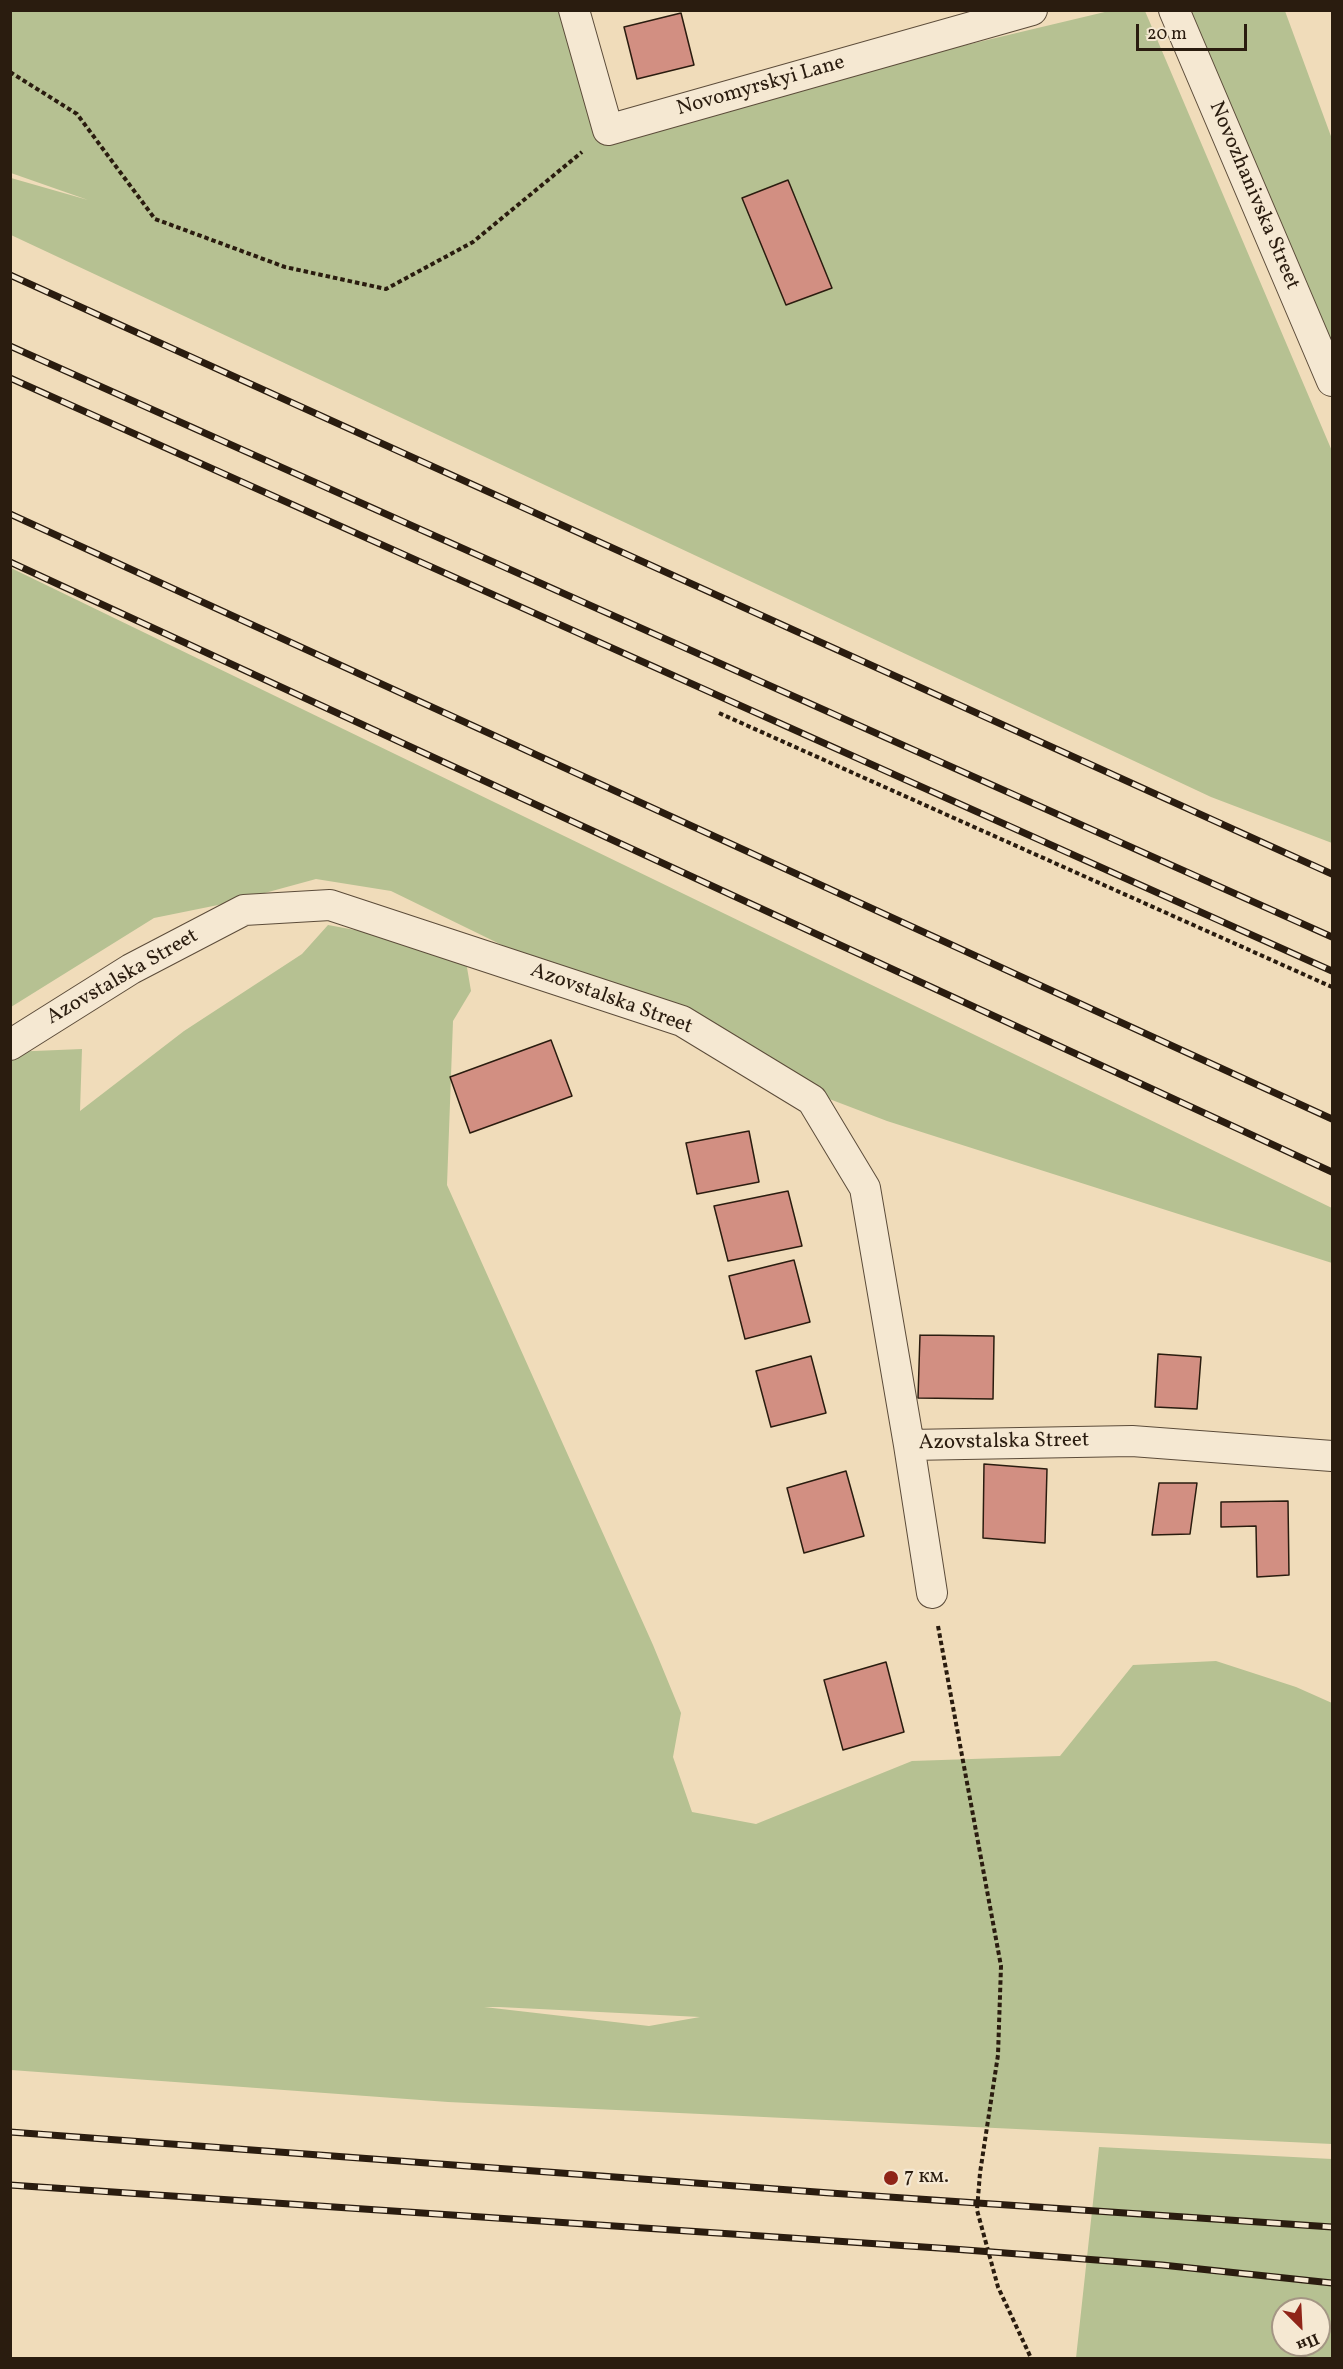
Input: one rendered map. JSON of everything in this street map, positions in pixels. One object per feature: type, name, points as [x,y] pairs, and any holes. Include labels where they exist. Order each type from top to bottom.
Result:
[{"type":"street","points":[[574,10],[609,130]]},
{"type":"street","name":"Novomyrskyi Lane","points":[[609,130],[1032,10]]},
{"type":"street","name":"Novozhanivska Street","points":[[1174,10],[1332,381]]},
{"type":"street","name":"Azovstalska Street","points":[[10,1045],[132,969],[244,910],[330,906],[682,1021],[812,1100],[865,1188],[909,1445],[1132,1441],[1332,1456]]},
{"type":"street","points":[[909,1445],[932,1593]]},
{"type":"path","points":[[10,72],[77,114],[155,219],[285,267],[386,290],[473,242],[609,130]]},
{"type":"path","points":[[719,713],[1332,987]]},
{"type":"path","points":[[932,1593],[1001,1966],[998,2055],[980,2173],[977,2210],[998,2287],[1030,2358]]},
{"type":"green space","points":[[11,11],[571,11],[609,130],[1109,11],[1145,11],[1332,451],[1332,843],[1211,797],[11,235],[11,178],[88,200],[11,173]]},
{"type":"green space","points":[[1174,11],[1285,11],[1332,139],[1332,387]]},
{"type":"green space","points":[[11,568],[1332,1208],[1332,1263],[887,1121],[777,1079],[391,891],[316,879],[228,903],[154,918],[11,1007]]},
{"type":"green space","points":[[328,925],[464,950],[471,991],[453,1021],[447,1185],[653,1645],[681,1713],[673,1757],[692,1812],[756,1824],[912,1761],[1060,1756],[1133,1665],[1216,1661],[1296,1687],[1332,1703],[1332,2144],[448,2102],[11,2070],[10,1052],[82,1049],[80,1111],[184,1031],[302,954]],"holes":[[[484,2007],[700,2017],[649,2026]]]},
{"type":"green space","points":[[1099,2147],[1332,2159],[1332,2358],[1076,2358]]},
{"type":"building","points":[[681,13],[694,65],[637,79],[624,27]]},
{"type":"building","points":[[788,180],[832,288],[786,305],[742,198]]},
{"type":"building","points":[[551,1040],[572,1096],[470,1133],[450,1077]]},
{"type":"building","points":[[749,1131],[759,1182],[697,1194],[686,1143]]},
{"type":"building","points":[[788,1191],[802,1246],[728,1261],[714,1206]]},
{"type":"building","points":[[794,1260],[810,1322],[745,1339],[729,1276]]},
{"type":"building","points":[[920,1335],[994,1336],[993,1399],[918,1398]]},
{"type":"building","points":[[1158,1354],[1201,1357],[1197,1409],[1155,1407]]},
{"type":"building","points":[[811,1356],[826,1413],[771,1427],[756,1371]]},
{"type":"building","points":[[984,1464],[1047,1469],[1045,1543],[983,1538]]},
{"type":"building","points":[[846,1471],[864,1536],[804,1553],[787,1488]]},
{"type":"building","points":[[1159,1483],[1197,1483],[1190,1534],[1152,1535]]},
{"type":"building","points":[[1288,1501],[1289,1575],[1257,1577],[1256,1526],[1221,1527],[1221,1502]]},
{"type":"building","points":[[886,1662],[904,1732],[843,1750],[824,1680]]},
{"type":"railway","points":[[10,275],[1332,874]]},
{"type":"railway","points":[[10,346],[1332,937]]},
{"type":"railway","points":[[10,378],[1332,971]]},
{"type":"railway","points":[[10,514],[1332,1119]]},
{"type":"railway","points":[[10,562],[1332,1172]]},
{"type":"railway","points":[[10,2132],[830,2193],[1332,2227]]},
{"type":"railway","points":[[10,2185],[953,2249],[1162,2265],[1332,2283]]},
{"type":"place","name":"7 км.","points":[[891,2178]]}]
